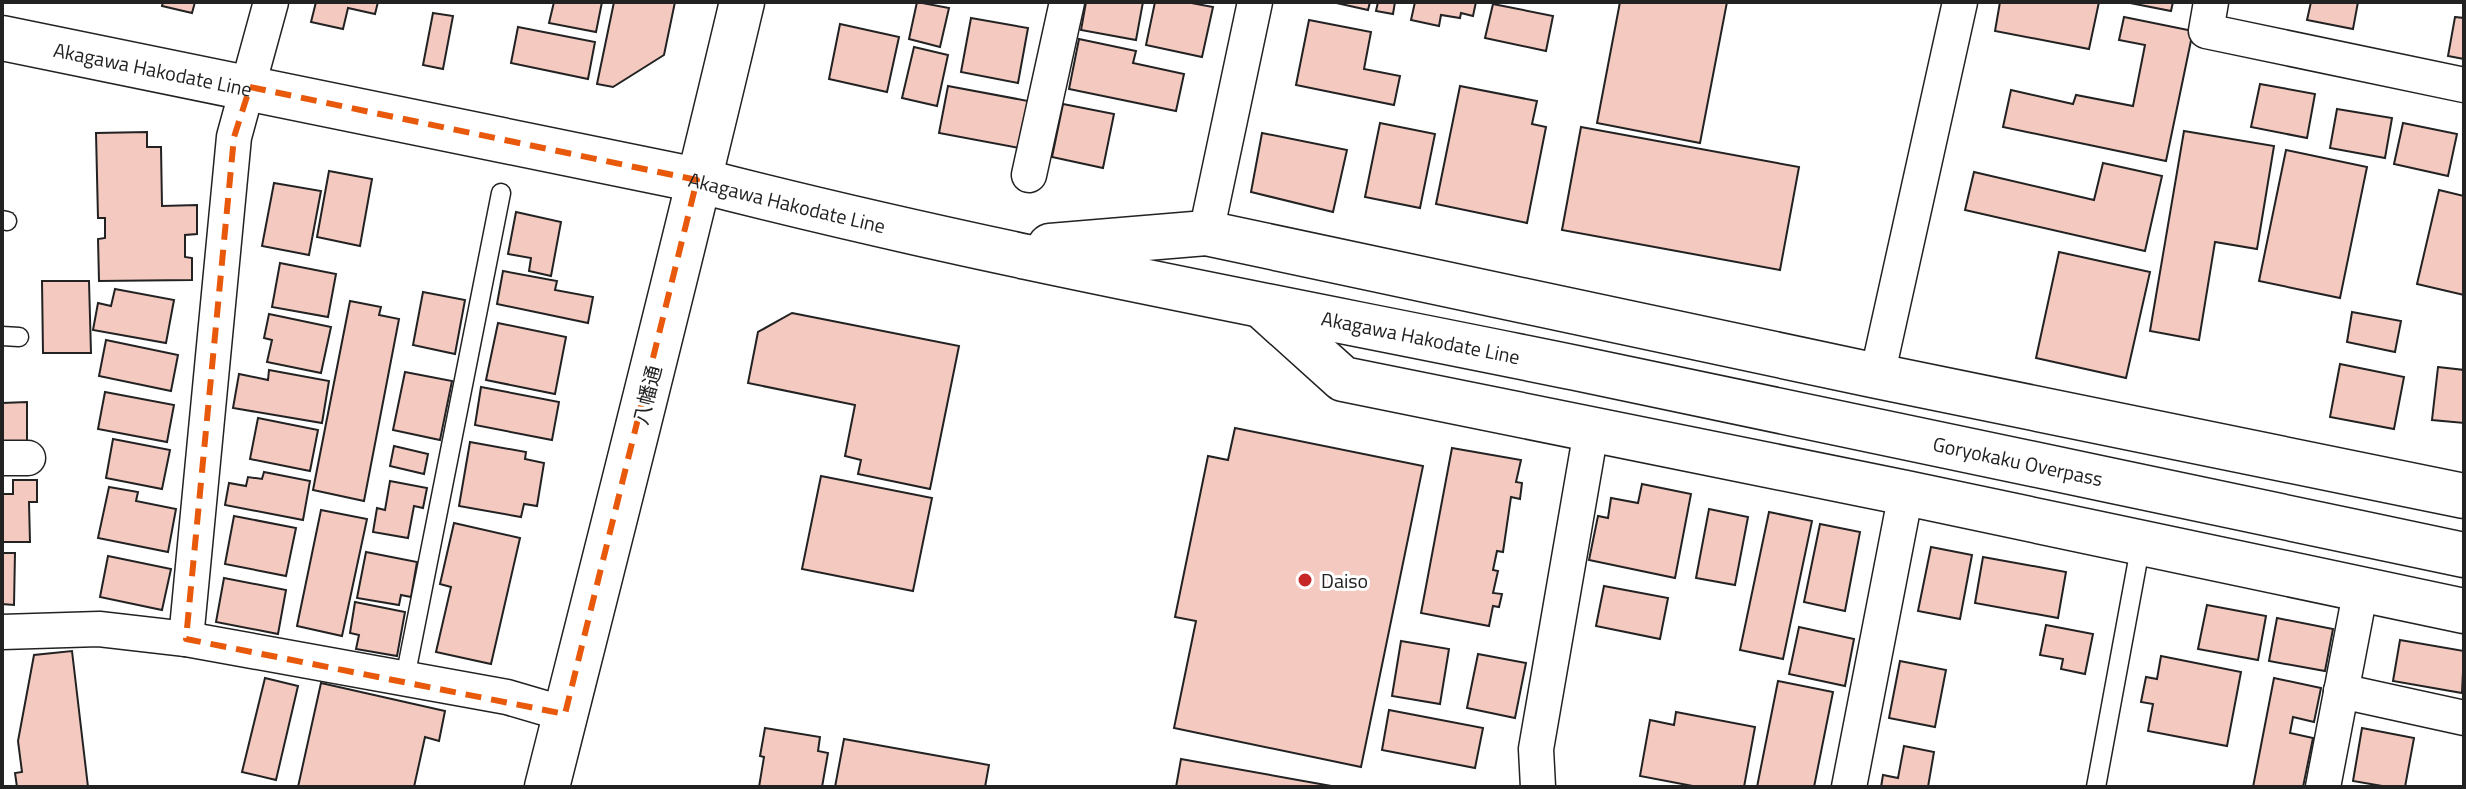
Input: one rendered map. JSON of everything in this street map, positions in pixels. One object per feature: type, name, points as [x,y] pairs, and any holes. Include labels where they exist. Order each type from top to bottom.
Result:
[{"type":"main road","name":"八幡通","points":[[547,787],[673,292],[697,180],[742,2]]},
{"type":"main road","name":"Akagawa Hakodate Line","points":[[2,38],[697,180],[812,210],[1572,367]]},
{"type":"main road","points":[[1001,250],[1206,233],[1877,376],[2464,496]]},
{"type":"main road","points":[[1261,305],[1343,379],[1906,493],[2464,611]]},
{"type":"main road","name":"Goryokaku Overpass","points":[[1572,367],[2464,555]]},
{"type":"street","points":[[186,639],[234,137],[271,2]]},
{"type":"street","points":[[1029,175],[1067,2]]},
{"type":"street","points":[[1206,233],[1255,2]]},
{"type":"street","points":[[1877,376],[1960,2]]},
{"type":"street","points":[[2211,2],[2206,31],[2464,85]]},
{"type":"street","points":[[1538,787],[1536,749],[1591,431]]},
{"type":"street","points":[[1849,787],[1906,493]]},
{"type":"street","points":[[2323,787],[2361,588]]},
{"type":"street","points":[[2,632],[99,629],[186,639],[507,697],[565,714]]},
{"type":"street","points":[[2341,691],[2464,718]]},
{"type":"lane","points":[[405,678],[501,193]]},
{"type":"lane","points":[[2096,787],[2141,543]]},
{"type":"highlighted area","points":[[250,87],[697,180],[565,714],[186,639],[234,137]]},
{"type":"building","points":[[163,2],[195,2],[192,13],[162,6]]},
{"type":"building","points":[[316,2],[378,2],[375,14],[348,8],[343,29],[311,22]]},
{"type":"building","points":[[554,2],[602,2],[596,32],[549,23]]},
{"type":"building","points":[[614,2],[675,2],[664,55],[613,87],[597,84]]},
{"type":"building","points":[[917,2],[949,8],[940,47],[909,39]]},
{"type":"building","points":[[1086,2],[1143,2],[1136,40],[1081,30]]},
{"type":"building","points":[[1155,2],[1186,2],[1213,7],[1202,57],[1146,45]]},
{"type":"building","points":[[1332,2],[1370,2],[1368,10]]},
{"type":"building","points":[[1378,2],[1395,2],[1393,14],[1376,11]]},
{"type":"building","points":[[1415,2],[1476,2],[1473,16],[1461,13],[1460,18],[1441,15],[1439,26],[1411,20]]},
{"type":"building","points":[[1620,2],[1727,2],[1700,143],[1597,123]]},
{"type":"building","points":[[2000,2],[2099,2],[2089,49],[1995,31]]},
{"type":"building","points":[[2125,2],[2173,2],[2171,11]]},
{"type":"building","points":[[2311,2],[2358,2],[2353,29],[2307,20]]},
{"type":"building","points":[[1493,4],[1553,16],[1546,51],[1485,38]]},
{"type":"building","points":[[433,13],[453,16],[443,69],[423,65]]},
{"type":"building","points":[[2124,17],[2193,31],[2166,161],[2003,127],[2011,90],[2073,104],[2076,95],[2133,106],[2145,45],[2119,40]]},
{"type":"building","points":[[2455,17],[2464,18],[2464,59],[2448,56]]},
{"type":"building","points":[[971,18],[1028,28],[1018,83],[961,72]]},
{"type":"building","points":[[1309,20],[1371,32],[1364,69],[1400,76],[1394,105],[1296,85]]},
{"type":"building","points":[[840,24],[899,37],[887,92],[829,79]]},
{"type":"building","points":[[518,27],[595,42],[588,79],[511,63]]},
{"type":"building","points":[[1079,39],[1136,51],[1133,63],[1184,74],[1176,111],[1069,89]]},
{"type":"building","points":[[914,47],[948,55],[937,106],[902,98]]},
{"type":"building","points":[[2260,84],[2315,94],[2307,138],[2251,127]]},
{"type":"building","points":[[948,86],[1028,101],[1019,148],[939,133]]},
{"type":"building","points":[[1460,86],[1537,101],[1532,124],[1546,127],[1527,223],[1436,204]]},
{"type":"building","points":[[1063,104],[1114,114],[1103,168],[1052,157]]},
{"type":"building","points":[[2337,109],[2392,118],[2385,158],[2330,148]]},
{"type":"building","points":[[1380,123],[1435,134],[1420,208],[1365,197]]},
{"type":"building","points":[[2403,123],[2457,134],[2448,176],[2394,164]]},
{"type":"building","points":[[1581,127],[1799,167],[1780,270],[1562,230]]},
{"type":"building","points":[[2184,131],[2274,146],[2257,249],[2215,242],[2199,340],[2150,331]]},
{"type":"building","points":[[147,132],[147,147],[161,147],[162,206],[197,205],[197,234],[185,235],[185,257],[192,258],[192,280],[99,281],[98,239],[105,238],[105,218],[98,218],[96,133]]},
{"type":"building","points":[[1262,133],[1347,150],[1333,212],[1251,192]]},
{"type":"building","points":[[2286,150],[2367,167],[2340,298],[2259,281]]},
{"type":"building","points":[[2103,163],[2162,176],[2145,251],[1965,210],[1974,172],[2094,200]]},
{"type":"building","points":[[329,171],[372,179],[360,246],[317,237]]},
{"type":"building","points":[[274,183],[321,191],[309,255],[262,246]]},
{"type":"building","points":[[2439,190],[2464,196],[2464,295],[2417,284]]},
{"type":"building","points":[[516,212],[561,222],[551,276],[529,271],[531,258],[508,254]]},
{"type":"building","points":[[2059,252],[2150,272],[2126,378],[2036,358]]},
{"type":"building","points":[[280,263],[336,274],[328,317],[272,307]]},
{"type":"building","points":[[503,271],[557,281],[555,290],[593,297],[588,323],[497,304]]},
{"type":"building","points":[[42,281],[89,281],[91,353],[43,353]]},
{"type":"building","points":[[115,289],[174,300],[166,343],[93,330],[98,303],[111,306]]},
{"type":"building","points":[[423,292],[465,300],[455,354],[413,345]]},
{"type":"building","points":[[350,301],[381,307],[379,315],[399,319],[364,501],[313,490]]},
{"type":"building","points":[[2352,312],[2401,321],[2395,352],[2347,342]]},
{"type":"building","points":[[792,313],[959,346],[930,489],[858,474],[861,460],[845,456],[855,405],[748,383],[758,332]]},
{"type":"building","points":[[269,314],[331,327],[321,373],[267,362],[272,340],[264,338]]},
{"type":"building","points":[[498,323],[566,337],[555,394],[486,380]]},
{"type":"building","points":[[106,340],[178,355],[171,391],[99,376]]},
{"type":"building","points":[[2340,364],[2404,377],[2394,429],[2330,417]]},
{"type":"building","points":[[2438,367],[2464,370],[2464,423],[2432,420]]},
{"type":"building","points":[[269,370],[329,381],[322,423],[233,408],[239,374],[268,380]]},
{"type":"building","points":[[405,372],[452,381],[440,440],[393,430]]},
{"type":"building","points":[[481,387],[559,402],[552,440],[475,425]]},
{"type":"building","points":[[105,392],[174,405],[167,442],[98,429]]},
{"type":"building","points":[[27,402],[27,448],[2,448],[2,403]]},
{"type":"building","points":[[258,418],[318,430],[310,471],[250,459]]},
{"type":"building","points":[[1235,428],[1423,466],[1361,767],[1174,728],[1196,621],[1175,617],[1208,456],[1228,460]]},
{"type":"building","points":[[113,439],[170,450],[162,489],[106,478]]},
{"type":"building","points":[[470,442],[526,452],[525,459],[544,463],[537,506],[524,504],[521,517],[459,506]]},
{"type":"building","points":[[394,446],[428,454],[424,474],[390,466]]},
{"type":"building","points":[[1452,448],[1521,460],[1516,482],[1522,483],[1520,499],[1511,497],[1503,552],[1497,551],[1493,570],[1498,571],[1493,593],[1502,594],[1499,607],[1493,606],[1489,626],[1421,613]]},
{"type":"building","points":[[264,472],[310,481],[303,520],[225,505],[229,483],[246,486],[248,477],[262,479]]},
{"type":"building","points":[[821,476],[932,498],[913,591],[802,569]]},
{"type":"building","points":[[13,480],[37,480],[37,502],[29,502],[30,542],[2,542],[2,494],[13,494]]},
{"type":"building","points":[[390,481],[427,488],[423,508],[414,506],[408,538],[373,532],[377,508],[385,510]]},
{"type":"building","points":[[1642,484],[1691,494],[1675,578],[1589,560],[1598,516],[1608,518],[1611,498],[1638,503]]},
{"type":"building","points":[[109,487],[138,492],[136,501],[176,509],[168,552],[98,538]]},
{"type":"building","points":[[1709,509],[1748,517],[1735,585],[1696,578]]},
{"type":"building","points":[[321,510],[367,519],[342,636],[297,626]]},
{"type":"building","points":[[1769,512],[1812,521],[1783,659],[1740,650]]},
{"type":"building","points":[[234,516],[296,528],[286,576],[225,564]]},
{"type":"building","points":[[454,523],[520,538],[491,664],[436,652],[451,587],[440,584]]},
{"type":"building","points":[[1820,524],[1860,532],[1845,611],[1804,602]]},
{"type":"building","points":[[1931,547],[1972,555],[1960,619],[1918,611]]},
{"type":"building","points":[[366,552],[417,562],[411,597],[401,595],[399,605],[357,598]]},
{"type":"building","points":[[2,553],[15,553],[14,605],[2,604]]},
{"type":"building","points":[[108,556],[171,569],[162,610],[100,597]]},
{"type":"building","points":[[1983,557],[2066,572],[2058,618],[1975,603]]},
{"type":"building","points":[[224,578],[286,590],[278,634],[216,622]]},
{"type":"building","points":[[1604,586],[1668,598],[1660,639],[1596,626]]},
{"type":"building","points":[[355,602],[405,612],[397,656],[356,649],[359,635],[350,633]]},
{"type":"building","points":[[2207,605],[2266,616],[2258,660],[2198,649]]},
{"type":"building","points":[[2277,618],[2333,629],[2325,671],[2269,661]]},
{"type":"building","points":[[2046,625],[2093,634],[2085,674],[2061,669],[2063,659],[2040,655]]},
{"type":"building","points":[[1799,627],[1854,639],[1845,686],[1789,674]]},
{"type":"building","points":[[2400,640],[2464,651],[2462,693],[2393,681]]},
{"type":"building","points":[[1401,641],[1449,649],[1440,704],[1392,696]]},
{"type":"building","points":[[72,651],[88,787],[17,787],[15,773],[22,772],[18,741],[34,655]]},
{"type":"building","points":[[1478,654],[1526,663],[1515,718],[1467,708]]},
{"type":"building","points":[[2161,656],[2241,672],[2227,746],[2148,731],[2153,704],[2141,702],[2146,677],[2157,679]]},
{"type":"building","points":[[1900,661],[1946,670],[1935,727],[1889,718]]},
{"type":"building","points":[[265,678],[298,686],[276,780],[242,772]]},
{"type":"building","points":[[2274,678],[2321,688],[2314,722],[2293,717],[2290,733],[2313,738],[2303,787],[2253,787]]},
{"type":"building","points":[[1778,681],[1833,692],[1814,787],[1757,787]]},
{"type":"building","points":[[321,683],[445,711],[439,741],[425,737],[414,787],[298,787]]},
{"type":"building","points":[[1389,710],[1483,728],[1475,768],[1382,750]]},
{"type":"building","points":[[1676,712],[1755,727],[1744,787],[1698,787],[1640,776],[1650,720],[1674,725]]},
{"type":"building","points":[[765,728],[820,737],[818,751],[828,753],[822,787],[759,787]]},
{"type":"building","points":[[2362,728],[2414,738],[2405,787],[2353,781]]},
{"type":"building","points":[[844,739],[989,765],[985,787],[835,787]]},
{"type":"building","points":[[1904,746],[1934,752],[1928,787],[1881,787],[1883,775],[1898,778]]},
{"type":"building","points":[[1181,759],[1337,787],[1176,787]]},
{"type":"place","name":"Daiso","points":[[1305,580]]}]
